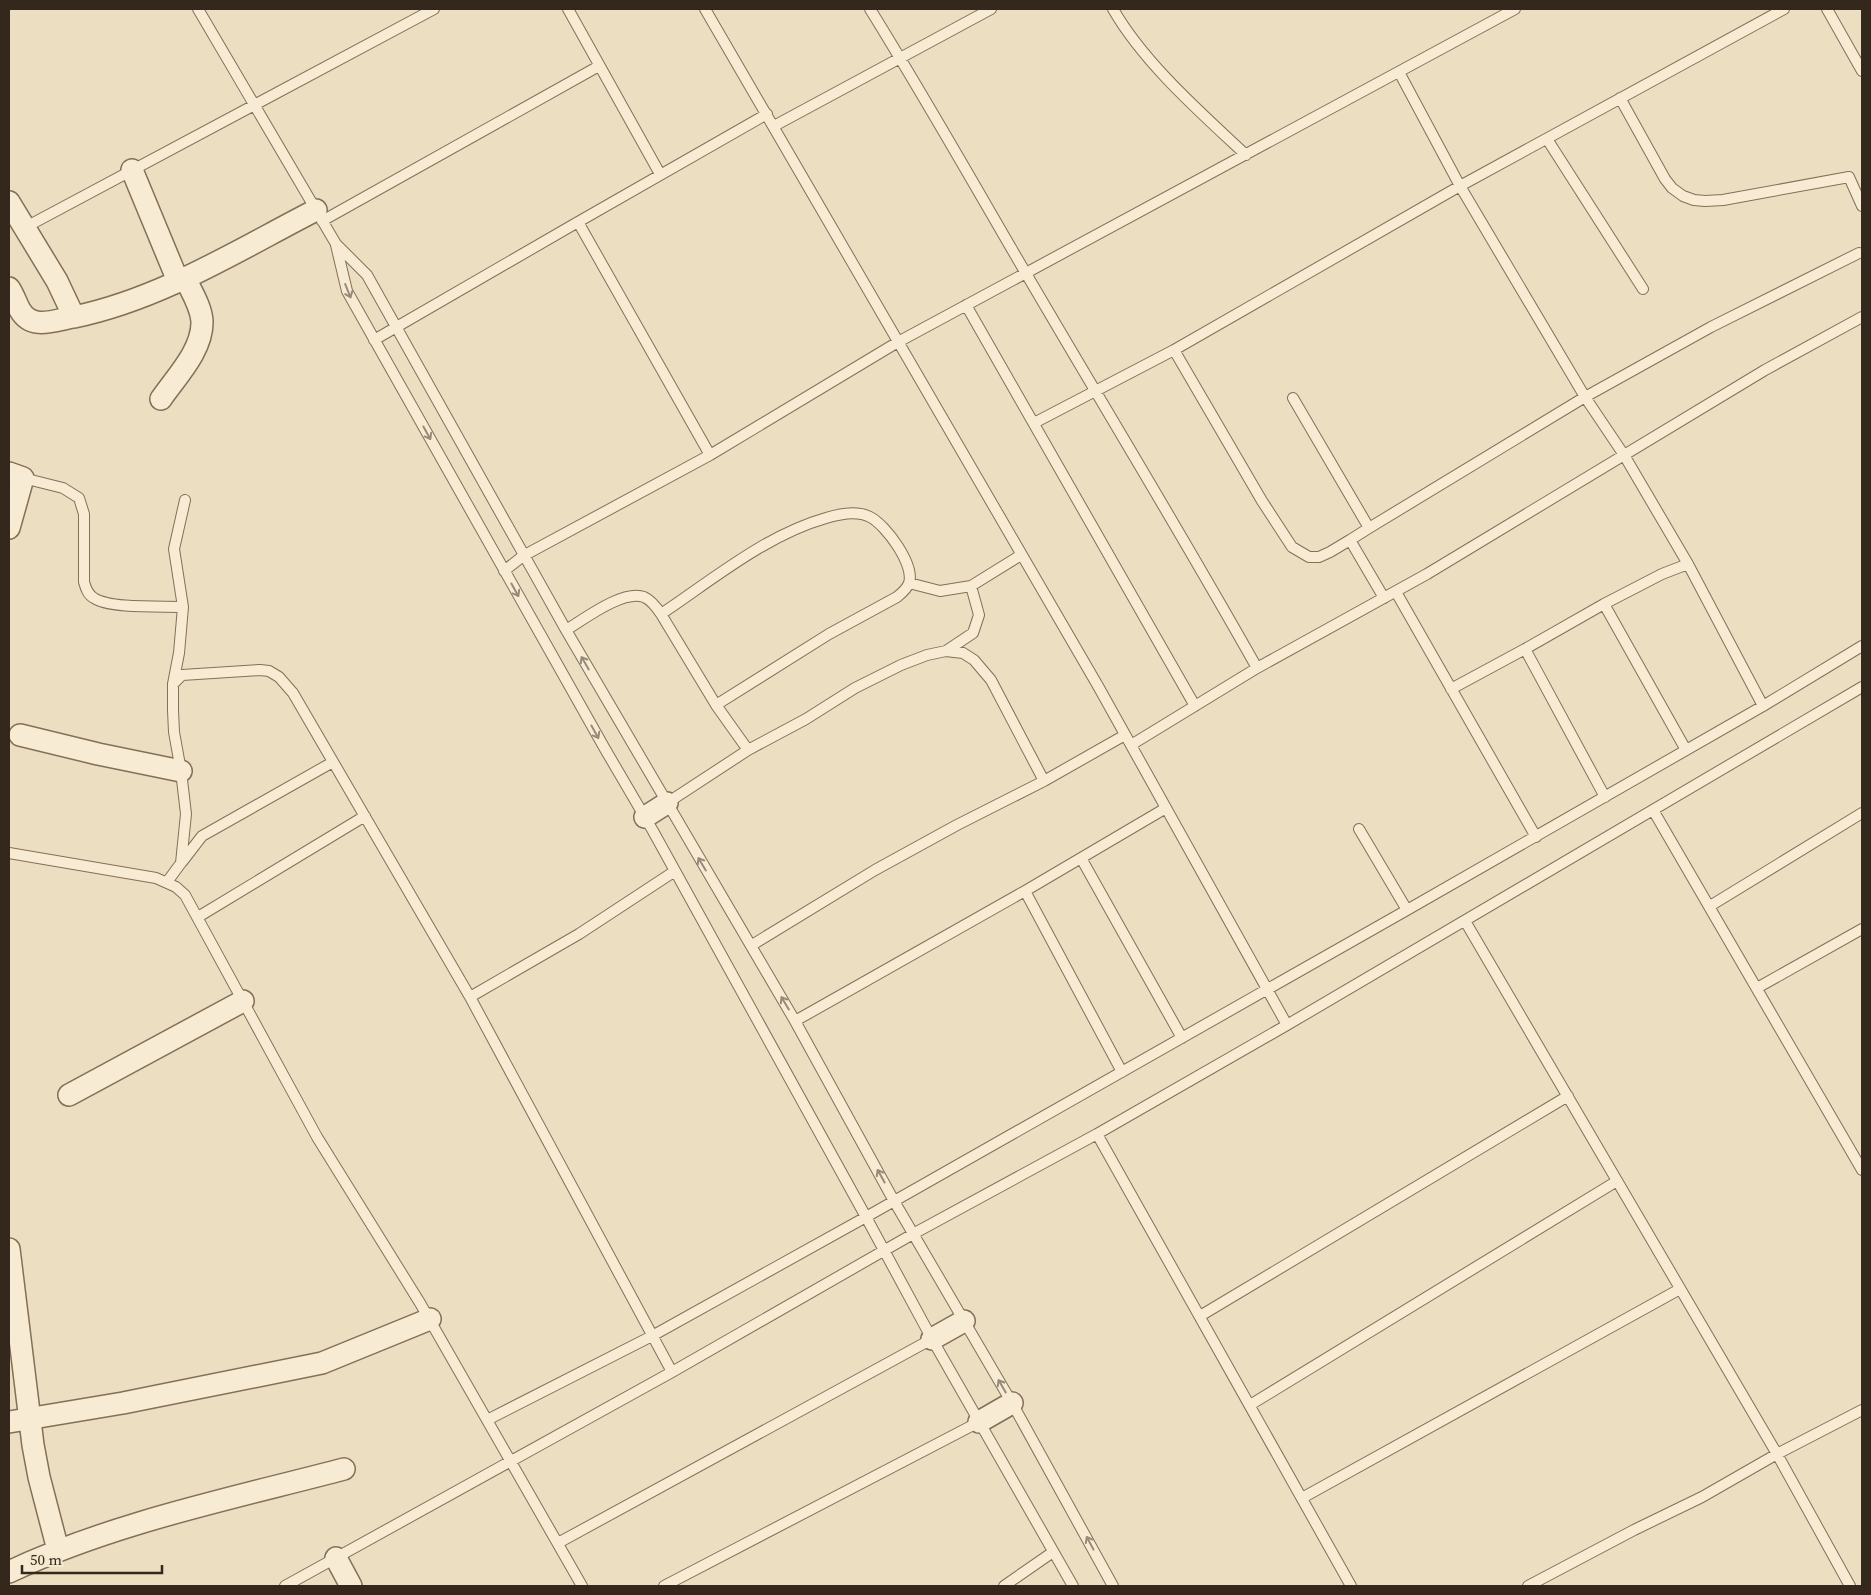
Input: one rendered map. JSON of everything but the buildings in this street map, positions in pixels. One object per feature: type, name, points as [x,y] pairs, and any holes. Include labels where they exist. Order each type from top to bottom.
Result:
[{"type":"street","points":[[132,170],[181,279],[200,309],[202,321],[192,355],[161,399]]},
{"type":"street","points":[[9,202],[57,281],[74,317]]},
{"type":"street","points":[[9,288],[20,310],[31,321],[39,324],[74,317],[116,307],[319,215]]},
{"type":"street","points":[[9,528],[16,476]]},
{"type":"street","points":[[20,735],[98,754],[182,771]]},
{"type":"street","points":[[645,818],[667,804]]},
{"type":"street","points":[[69,1094],[243,1001]]},
{"type":"street","points":[[9,1249],[39,1477],[58,1550]]},
{"type":"street","points":[[9,1422],[123,1403],[322,1362],[430,1319]]},
{"type":"street","points":[[932,1339],[964,1321]]},
{"type":"street","points":[[979,1422],[1012,1403]]},
{"type":"street","points":[[9,1572],[58,1550],[146,1521],[344,1469]]},
{"type":"street","points":[[336,1558],[351,1586]]},
{"type":"lane","points":[[198,9],[336,244],[367,275],[397,326],[523,556],[796,1021],[894,1201],[1012,1403],[1113,1586]]},
{"type":"lane","points":[[24,228],[434,9]]},
{"type":"lane","points":[[568,9],[660,174]]},
{"type":"lane","points":[[705,9],[1128,740],[1287,1025]]},
{"type":"lane","points":[[870,9],[1190,549],[1257,668]]},
{"type":"lane","points":[[774,126],[990,9]]},
{"type":"lane","points":[[1113,9],[1120,22],[1152,60],[1210,122],[1246,155]]},
{"type":"lane","points":[[504,571],[523,556],[710,455],[898,342],[1515,9]]},
{"type":"lane","points":[[1034,423],[1174,350],[1460,186],[1784,9]]},
{"type":"lane","points":[[1826,9],[1862,71]]},
{"type":"lane","points":[[319,215],[599,66]]},
{"type":"lane","points":[[1398,72],[1460,186],[1585,397],[1624,455],[1688,564],[1763,706]]},
{"type":"lane","points":[[1620,98],[1666,179],[1672,188],[1683,196],[1694,200],[1723,200],[1850,177],[1862,206]]},
{"type":"lane","points":[[374,340],[767,114]]},
{"type":"lane","points":[[1547,138],[1643,289]]},
{"type":"lane","points":[[578,222],[710,455]]},
{"type":"lane","points":[[336,244],[347,291],[675,871],[932,1339],[1073,1586]]},
{"type":"lane","points":[[1174,350],[1262,501],[1292,548],[1309,557],[1319,557],[1585,397],[1711,327],[1860,252],[1862,264]]},
{"type":"lane","points":[[966,305],[1195,706]]},
{"type":"lane","points":[[752,946],[875,870],[957,824],[1195,706],[1257,668],[1396,592],[1765,370],[1862,317]]},
{"type":"lane","points":[[1293,398],[1368,528]]},
{"type":"lane","points":[[16,476],[63,488],[79,498],[84,514],[84,582],[87,591],[94,598],[111,604],[183,607]]},
{"type":"lane","points":[[181,863],[186,814],[182,771],[174,732],[173,684],[183,607],[174,548],[185,500]]},
{"type":"lane","points":[[661,614],[781,536],[802,526],[845,514],[857,513],[870,516],[882,526],[907,562],[910,573],[909,583],[897,597],[820,640],[716,705]]},
{"type":"lane","points":[[1350,540],[1384,598]]},
{"type":"lane","points":[[909,583],[940,590],[971,586],[1021,555]]},
{"type":"lane","points":[[1451,689],[1604,604],[1662,574],[1688,564]]},
{"type":"lane","points":[[946,651],[972,633],[978,615],[971,586]]},
{"type":"lane","points":[[1396,592],[1536,837]]},
{"type":"lane","points":[[566,630],[621,599],[633,596],[644,597],[661,614],[716,705],[748,750]]},
{"type":"lane","points":[[1604,604],[1686,750]]},
{"type":"lane","points":[[487,1420],[652,1336],[866,1217],[1536,837],[1763,706],[1862,646]]},
{"type":"lane","points":[[1525,649],[1605,797]]},
{"type":"lane","points":[[667,804],[748,750],[806,719],[855,688],[901,665],[927,655],[946,651],[963,652],[991,680],[1044,781]]},
{"type":"lane","points":[[173,684],[182,675],[250,670],[269,671],[285,683],[293,693],[470,997],[672,1372]]},
{"type":"lane","points":[[285,1586],[512,1462],[884,1250],[1097,1134],[1465,921],[1862,687]]},
{"type":"lane","points":[[166,882],[202,836],[333,762]]},
{"type":"lane","points":[[796,1021],[1026,891],[1166,808]]},
{"type":"lane","points":[[1653,810],[1861,1167]]},
{"type":"lane","points":[[1710,906],[1862,812]]},
{"type":"lane","points":[[198,917],[365,816]]},
{"type":"lane","points":[[1359,830],[1407,910]]},
{"type":"lane","points":[[9,853],[166,882],[185,894],[318,1137],[430,1319],[582,1586]]},
{"type":"lane","points":[[1081,858],[1182,1038]]},
{"type":"lane","points":[[470,997],[579,934],[675,871]]},
{"type":"lane","points":[[1026,891],[1122,1072]]},
{"type":"lane","points":[[1465,921],[1777,1454],[1850,1586]]},
{"type":"lane","points":[[1757,988],[1862,929]]},
{"type":"lane","points":[[1200,1316],[1568,1096]]},
{"type":"lane","points":[[1097,1134],[1351,1586]]},
{"type":"lane","points":[[1250,1405],[1617,1181]]},
{"type":"lane","points":[[1302,1498],[1680,1289]]},
{"type":"lane","points":[[558,1543],[932,1339]]},
{"type":"lane","points":[[1528,1586],[1634,1530],[1702,1497],[1777,1454],[1862,1410]]},
{"type":"lane","points":[[664,1586],[979,1422]]},
{"type":"lane","points":[[1004,1586],[1053,1552]]}]
